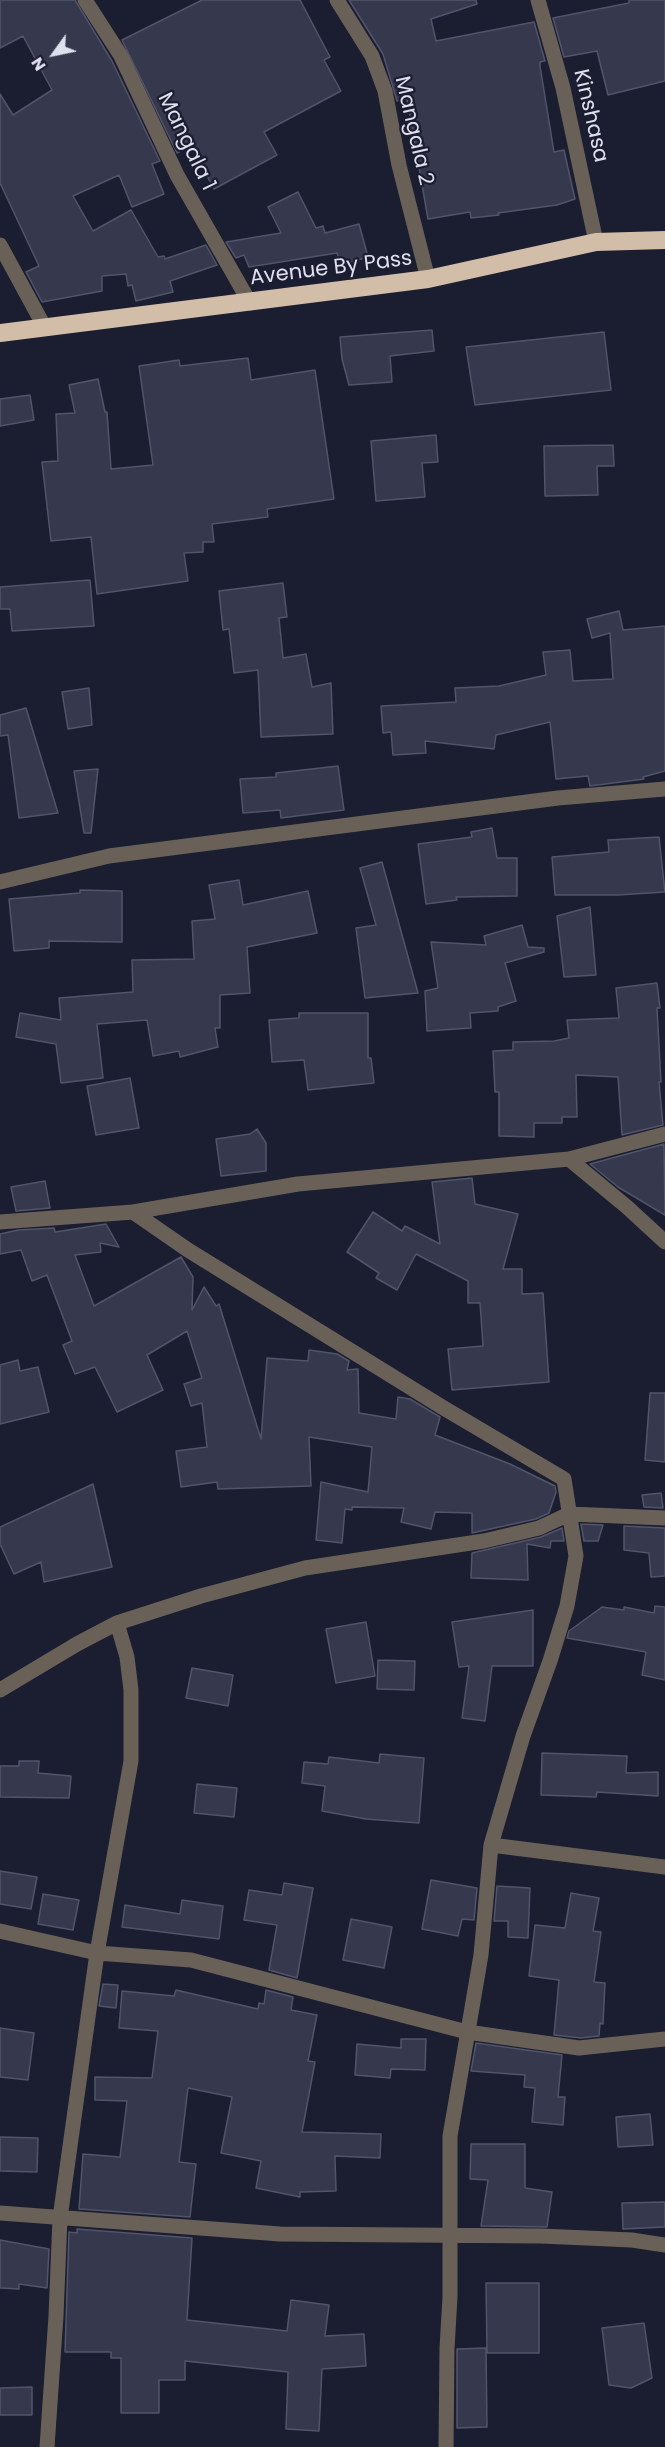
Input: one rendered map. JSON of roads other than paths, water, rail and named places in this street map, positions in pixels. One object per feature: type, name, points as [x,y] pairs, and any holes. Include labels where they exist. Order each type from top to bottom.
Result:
[{"type":"highway","name":"Avenue By Pass","points":[[0,333],[428,279],[596,243],[665,240]]},
{"type":"street","name":"Mangala 1","points":[[85,0],[121,57],[177,175],[250,303]]},
{"type":"street","name":"Mangala 2","points":[[337,0],[372,56],[384,91],[399,165],[428,279]]},
{"type":"street","name":"Kinshasa","points":[[538,0],[563,88],[596,243]]},
{"type":"street","points":[[0,245],[44,326]]},
{"type":"street","points":[[0,882],[109,856],[558,798],[665,789]]},
{"type":"street","points":[[0,1222],[133,1212],[298,1184],[569,1159],[665,1134]]},
{"type":"street","points":[[569,1159],[665,1242]]},
{"type":"street","points":[[133,1212],[188,1250],[452,1413],[564,1479],[576,1556],[567,1606],[523,1736],[491,1845],[481,1955],[450,2136],[448,2235],[450,2297],[446,2447]]},
{"type":"street","points":[[0,1690],[117,1623],[201,1596],[305,1568],[484,1540],[539,1528],[569,1514],[665,1518]]},
{"type":"street","points":[[46,2447],[56,2316],[60,2218],[97,1953],[131,1761],[131,1690],[127,1657],[117,1623]]},
{"type":"street","points":[[491,1845],[665,1867]]},
{"type":"street","points":[[0,1931],[97,1953],[190,1960],[467,2032],[579,2048],[665,2039]]},
{"type":"street","points":[[0,2213],[280,2234],[448,2235],[632,2240],[665,2245]]}]
